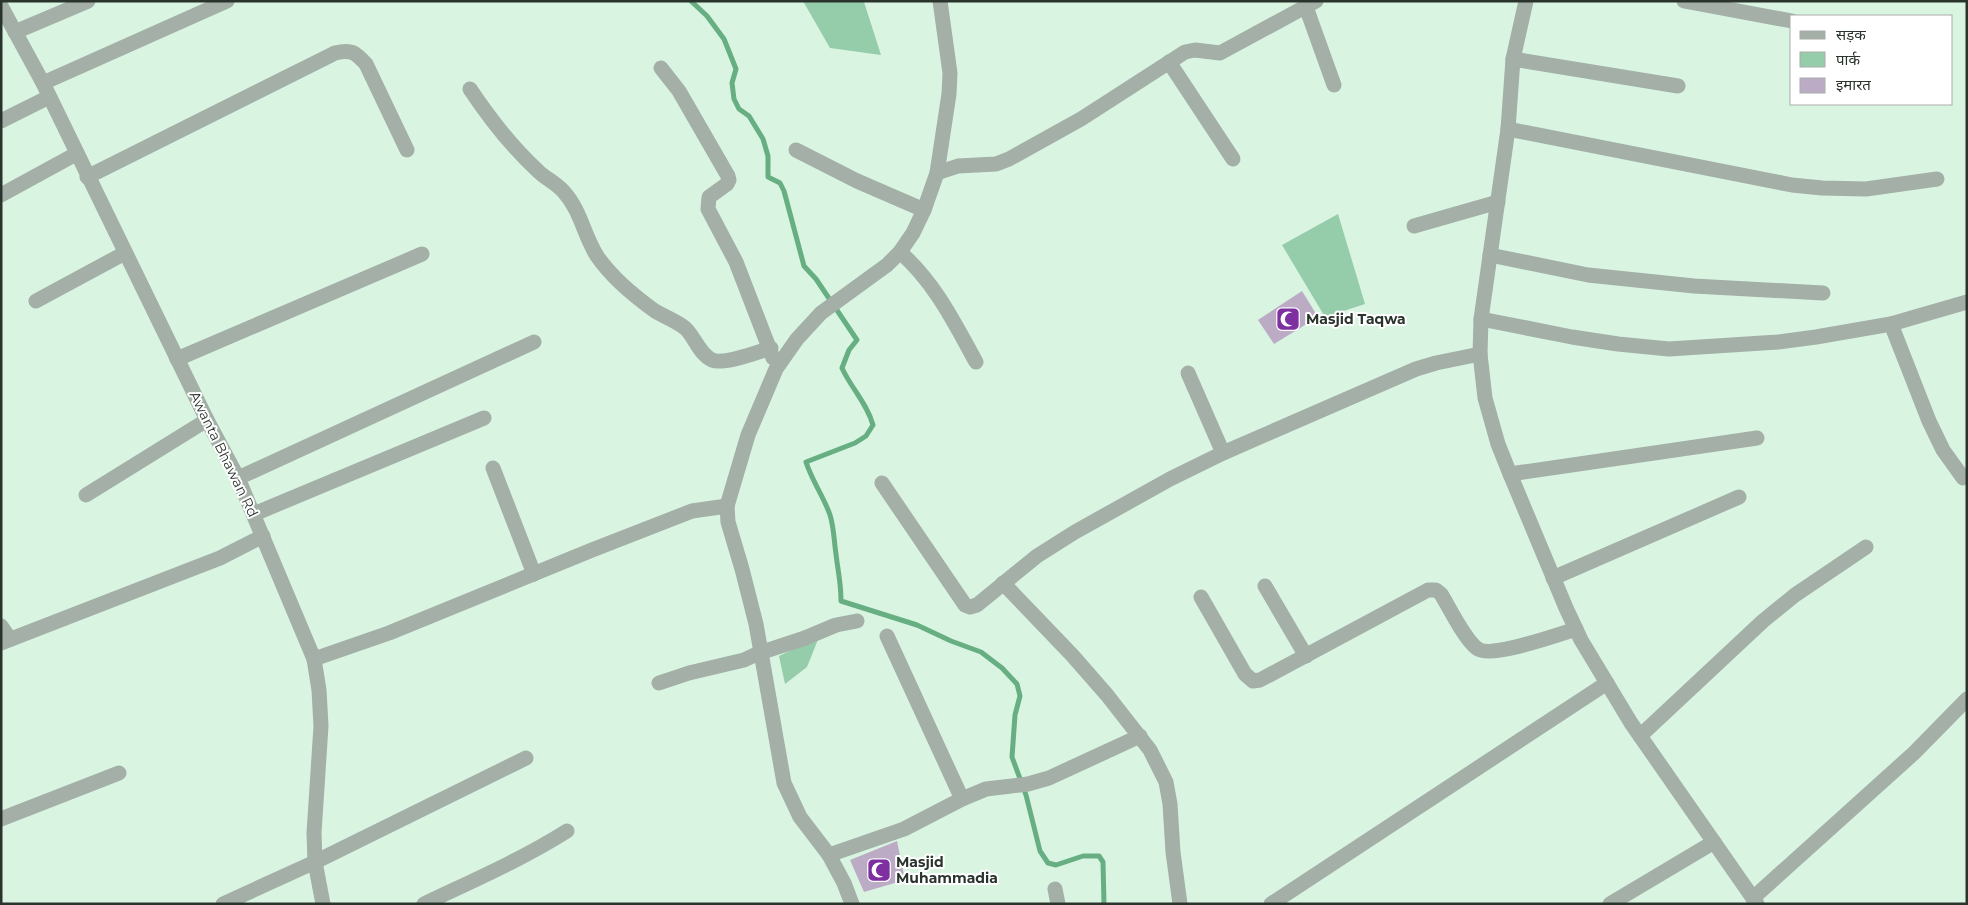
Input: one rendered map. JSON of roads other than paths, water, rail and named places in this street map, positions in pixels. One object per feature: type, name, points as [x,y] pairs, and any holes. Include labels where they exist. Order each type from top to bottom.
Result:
[{"type":"street","points":[[15,32],[88,1]]},
{"type":"street","points":[[1,121],[46,90],[227,1]]},
{"type":"street","points":[[852,904],[844,883],[829,856],[800,817],[784,783],[759,652],[754,615],[728,522],[727,506],[748,435],[776,369],[797,339],[833,304],[887,264],[900,252],[924,210],[937,173],[947,119],[950,73],[940,1]]},
{"type":"street","points":[[1526,1],[1513,59],[1508,129],[1481,319],[1480,354],[1485,398],[1498,444],[1576,629],[1640,736],[1755,901],[1914,753],[1967,699]]},
{"type":"street","points":[[1684,1],[1790,21]]},
{"type":"street","points":[[937,173],[958,166],[996,164],[1009,159],[1081,119],[1186,52],[1195,50],[1220,53],[1311,4],[1334,85]]},
{"type":"street","name":"Awanta Bhawan Rd","points":[[1,6],[46,90],[207,420],[238,478],[314,659],[319,690],[321,726],[314,833],[315,862],[323,904]]},
{"type":"street","points":[[87,177],[335,53],[346,51],[356,54],[366,64],[407,150]]},
{"type":"street","points":[[1513,59],[1678,86]]},
{"type":"street","points":[[1169,62],[1233,159]]},
{"type":"street","points":[[661,68],[679,91],[728,176],[727,184],[709,197],[708,209],[736,262],[771,348],[776,369]]},
{"type":"street","points":[[470,89],[506,138],[540,173],[553,180],[566,193],[576,207],[596,255],[619,282],[656,311],[685,329],[704,354],[712,360],[722,361],[771,348]]},
{"type":"street","points":[[1508,129],[1792,185],[1866,189],[1937,180]]},
{"type":"street","points":[[796,150],[924,210]]},
{"type":"street","points":[[1,195],[76,154]]},
{"type":"street","points":[[1414,226],[1498,202]]},
{"type":"street","points":[[900,252],[914,264],[940,296],[976,362]]},
{"type":"street","points":[[36,301],[125,253]]},
{"type":"street","points":[[177,359],[422,254]]},
{"type":"street","points":[[1490,254],[1588,275],[1694,286],[1823,293]]},
{"type":"street","points":[[1481,319],[1582,338],[1669,349],[1778,342],[1891,324],[1967,302]]},
{"type":"street","points":[[1891,324],[1928,421],[1943,450],[1962,478]]},
{"type":"street","points":[[238,478],[534,342]]},
{"type":"street","points":[[882,483],[965,605],[970,607],[977,605],[1037,556],[1075,532],[1170,479],[1223,453],[1416,369],[1480,354]]},
{"type":"street","points":[[1188,373],[1223,453]]},
{"type":"street","points":[[254,514],[484,418]]},
{"type":"street","points":[[86,495],[207,420]]},
{"type":"street","points":[[1510,474],[1757,438]]},
{"type":"street","points":[[493,468],[534,574]]},
{"type":"street","points":[[1553,578],[1739,497]]},
{"type":"street","points":[[314,659],[389,633],[692,511],[727,506]]},
{"type":"street","points":[[4,636],[220,558],[263,536]]},
{"type":"street","points":[[1640,736],[1763,621],[1795,595],[1866,547]]},
{"type":"street","points":[[1002,583],[1072,655],[1150,750],[1166,782],[1180,904]]},
{"type":"street","points":[[1265,586],[1306,656]]},
{"type":"street","points":[[1201,597],[1245,674],[1253,681],[1260,680],[1428,590],[1436,590],[1441,594],[1470,643],[1478,649],[1487,652],[1506,649],[1576,629]]},
{"type":"street","points":[[659,683],[689,673],[731,664],[836,625],[857,621]]},
{"type":"street","points":[[887,636],[962,799]]},
{"type":"street","points":[[1271,904],[1607,683]]},
{"type":"street","points":[[829,856],[904,829],[962,799],[986,789],[1049,778],[1140,736]]},
{"type":"street","points":[[223,904],[315,862],[526,758]]},
{"type":"street","points":[[1,819],[119,773]]},
{"type":"street","points":[[424,904],[511,864],[566,831]]},
{"type":"street","points":[[1610,904],[1714,842]]},
{"type":"waterway","points":[[691,1],[707,16],[724,39],[736,69],[732,83],[734,99],[739,109],[749,116],[763,139],[768,156],[768,177],[780,183],[784,191],[804,266],[816,279],[857,340],[849,350],[842,368],[867,410],[873,425],[866,436],[855,443],[806,462],[831,520],[841,601],[917,625],[951,641],[981,652],[1002,668],[1017,684],[1020,696],[1015,715],[1012,757],[1026,795],[1040,851],[1048,863],[1056,865],[1083,856],[1099,856],[1103,862],[1104,904]]},
{"type":"place","name":"Masjid Taqwa","points":[[1288,319]]},
{"type":"place","name":"Masjid Muhammadia","points":[[879,870]]}]
